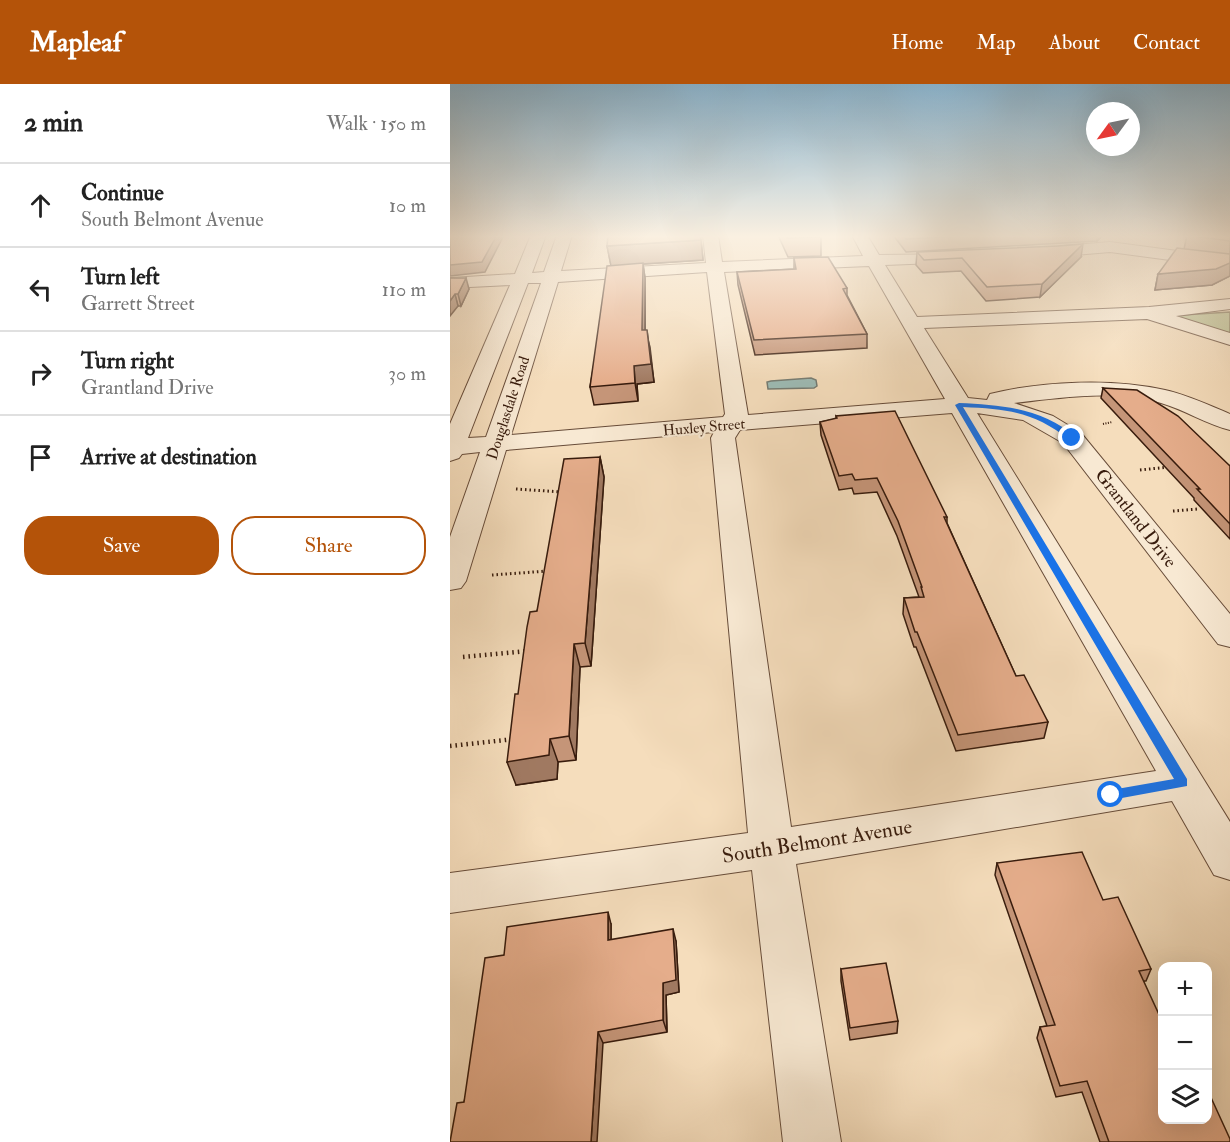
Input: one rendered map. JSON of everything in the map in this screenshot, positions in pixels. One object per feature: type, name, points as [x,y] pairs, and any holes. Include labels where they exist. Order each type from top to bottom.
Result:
[{"type":"street","name":"Douglasdale Road","points":[[451,449],[520,284]]},
{"type":"street","name":"Douglasdale Road","points":[[450,581],[549,284]]},
{"type":"street","points":[[717,284],[737,414],[723,438],[772,849],[812,1142]]},
{"type":"street","points":[[888,284],[965,405],[1230,861]]},
{"type":"street","points":[[911,323],[1149,313],[1230,304]]},
{"type":"street","points":[[1149,313],[1230,339]]},
{"type":"street","points":[[965,405],[1019,396],[1116,391],[1163,397],[1230,423]]},
{"type":"street","name":"Huxley Street","points":[[451,449],[496,443],[965,405]]},
{"type":"street","name":"Grantland Drive","points":[[965,405],[1025,412],[1051,422],[1072,438],[1230,636]]},
{"type":"street","name":"South Belmont Avenue","points":[[450,893],[772,849],[1183,783]]},
{"type":"path","points":[[509,490],[525,488],[565,492]]},
{"type":"path","points":[[486,576],[552,571]]},
{"type":"path","points":[[463,657],[534,650]]},
{"type":"path","points":[[450,746],[521,738]]},
{"type":"green space","points":[[1230,312],[1230,336],[1167,316]]},
{"type":"water","points":[[811,378],[816,380],[817,386],[814,388],[768,389],[767,382]]},
{"type":"building","points":[[450,284],[463,284],[458,294],[455,294],[450,301]]},
{"type":"building","points":[[604,284],[643,284],[642,330],[647,330],[651,364],[634,366],[635,383],[590,387]]},
{"type":"building","points":[[740,284],[845,284],[847,288],[843,289],[867,334],[754,340]]},
{"type":"building","points":[[985,284],[1035,284],[987,287]]},
{"type":"building","points":[[1103,388],[1137,390],[1178,416],[1230,466],[1230,524],[1197,489],[1200,489]]},
{"type":"building","points":[[895,411],[947,517],[944,517],[1016,676],[1024,675],[1048,722],[958,735],[917,632],[915,632],[904,598],[924,597],[898,521],[877,478],[855,480],[852,474],[839,476],[820,422],[837,418],[836,416]]},
{"type":"building","points":[[600,457],[585,643],[574,644],[569,736],[550,739],[549,755],[507,762],[515,694],[518,694],[527,627],[530,612],[537,611],[564,459]]},
{"type":"building","points":[[1082,852],[1103,900],[1118,897],[1151,969],[1139,971],[1158,1012],[1158,1124],[1212,1124],[1212,1100],[1230,1142],[1109,1142],[1087,1081],[1060,1086],[1040,1027],[1055,1025],[997,863]]},
{"type":"building","points":[[608,912],[608,940],[673,929],[676,980],[663,983],[663,1020],[598,1032],[591,1142],[450,1142],[457,1103],[464,1102],[485,958],[504,955],[507,927]]},
{"type":"building","points":[[886,963],[898,1021],[850,1028],[841,969]]},
{"type":"route","points":[[1072,438],[1051,422],[1025,412],[992,406],[959,405],[1183,783],[1111,795]]}]
